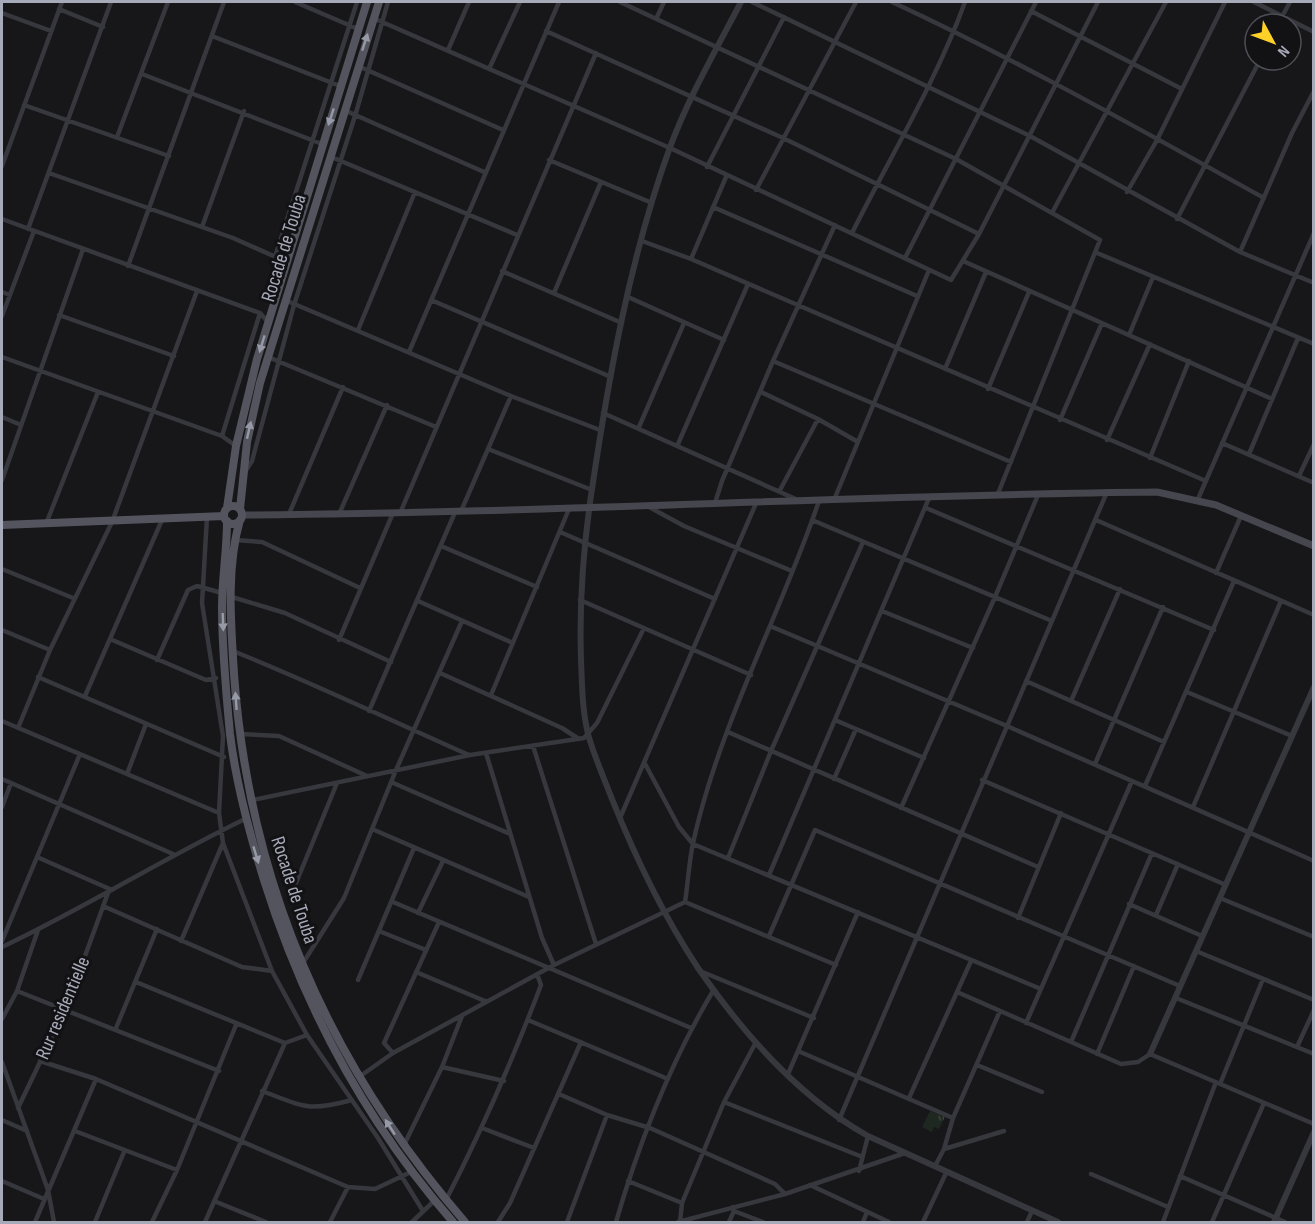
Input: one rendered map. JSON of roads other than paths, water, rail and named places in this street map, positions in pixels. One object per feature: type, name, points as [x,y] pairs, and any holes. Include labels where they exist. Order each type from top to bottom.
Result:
[{"type":"main road","name":"Rocade de Touba","points":[[368,2],[268,322],[236,446],[226,515],[222,593],[231,736],[245,819],[277,924],[308,1000],[364,1103],[434,1201],[453,1222]]},
{"type":"main road","name":"Rocade de Touba","points":[[379,2],[285,300],[246,442],[240,515],[235,540],[232,597],[231,736],[279,906],[301,966],[336,1040],[403,1147],[465,1222]]},
{"type":"main road","points":[[226,515],[232,524],[240,515],[649,507],[757,501],[1157,492],[1198,499],[1314,546]]},
{"type":"main road","points":[[2,525],[207,517],[226,515],[234,506],[240,515]]},
{"type":"street","points":[[2,165],[62,2]]},
{"type":"street","points":[[28,229],[111,2]]},
{"type":"street","points":[[117,137],[168,2]]},
{"type":"street","points":[[128,266],[224,2]]},
{"type":"street","points":[[295,2],[358,29]]},
{"type":"street","points":[[275,257],[357,2]]},
{"type":"street","points":[[242,477],[252,461],[294,305],[355,116],[388,2]]},
{"type":"street","points":[[447,51],[469,2]]},
{"type":"street","points":[[489,69],[520,2]]},
{"type":"street","points":[[409,352],[484,172],[559,2]]},
{"type":"street","points":[[620,2],[657,17],[956,159],[1053,211],[1100,240],[1097,253],[997,496]]},
{"type":"street","points":[[657,17],[664,2]]},
{"type":"street","points":[[741,2],[693,96],[670,148],[642,241],[610,377],[583,541],[579,600],[582,694],[588,735],[620,818],[662,912],[713,991],[756,1042],[839,1120],[868,1136],[1058,1222]]},
{"type":"street","points":[[752,2],[835,40],[1030,136],[1127,192],[1240,252],[1314,283]]},
{"type":"street","points":[[756,190],[856,2]]},
{"type":"street","points":[[892,2],[954,31],[1107,111],[1264,198]]},
{"type":"street","points":[[852,233],[928,86],[965,2]]},
{"type":"street","points":[[905,258],[1036,2]]},
{"type":"street","points":[[373,18],[381,24],[670,148],[726,177],[951,280],[979,234],[1003,185],[1058,86],[1098,2]]},
{"type":"street","points":[[1053,211],[1166,2]]},
{"type":"street","points":[[1127,192],[1157,140],[1180,88],[1225,2]]},
{"type":"street","points":[[1254,2],[1274,12]]},
{"type":"street","points":[[59,9],[103,27]]},
{"type":"street","points":[[1031,11],[1180,88]]},
{"type":"street","points":[[2,13],[51,32]]},
{"type":"street","points":[[707,167],[784,17]]},
{"type":"street","points":[[546,31],[878,182],[979,234]]},
{"type":"street","points":[[212,36],[340,86]]},
{"type":"street","points":[[339,640],[360,588],[460,375],[517,235],[596,53]]},
{"type":"street","points":[[358,66],[503,130]]},
{"type":"street","points":[[1177,219],[1254,72]]},
{"type":"street","points":[[142,74],[244,111],[322,144]]},
{"type":"street","points":[[1240,252],[1292,133],[1314,91]]},
{"type":"street","points":[[24,105],[169,156]]},
{"type":"street","points":[[344,110],[484,172]]},
{"type":"street","points":[[202,227],[244,111]]},
{"type":"street","points":[[329,156],[466,216],[517,235]]},
{"type":"street","points":[[549,160],[652,203]]},
{"type":"street","points":[[49,173],[202,227],[286,262]]},
{"type":"street","points":[[691,259],[726,177]]},
{"type":"street","points":[[554,293],[601,182]]},
{"type":"street","points":[[358,330],[415,192]]},
{"type":"street","points":[[713,207],[822,252],[917,296]]},
{"type":"street","points":[[2,219],[260,313],[268,322]]},
{"type":"street","points":[[715,504],[773,361],[835,225]]},
{"type":"street","points":[[2,316],[34,231]]},
{"type":"street","points":[[1198,499],[1314,233]]},
{"type":"street","points":[[642,241],[691,259],[1206,481]]},
{"type":"street","points":[[2,480],[83,249]]},
{"type":"street","points":[[1097,253],[1314,344]]},
{"type":"street","points":[[963,261],[1272,399]]},
{"type":"street","points":[[834,501],[929,270]]},
{"type":"street","points":[[502,271],[622,323]]},
{"type":"street","points":[[945,369],[986,272]]},
{"type":"street","points":[[1129,335],[1153,277]]},
{"type":"street","points":[[678,444],[748,284]]},
{"type":"street","points":[[18,728],[38,676],[112,522],[154,412],[196,291]]},
{"type":"street","points":[[2,292],[10,295]]},
{"type":"street","points":[[988,388],[1029,292]]},
{"type":"street","points":[[628,297],[724,340]]},
{"type":"street","points":[[285,300],[460,375],[600,430]]},
{"type":"street","points":[[431,300],[610,377]]},
{"type":"street","points":[[222,436],[260,313]]},
{"type":"street","points":[[59,315],[174,356]]},
{"type":"street","points":[[639,427],[684,323]]},
{"type":"street","points":[[1060,420],[1102,323]]},
{"type":"street","points":[[1249,454],[1298,338]]},
{"type":"street","points":[[1107,440],[1150,344]]},
{"type":"street","points":[[2,357],[222,436],[236,446]]},
{"type":"street","points":[[268,357],[436,427]]},
{"type":"street","points":[[773,361],[1011,462]]},
{"type":"street","points":[[1150,458],[1189,361]]},
{"type":"street","points":[[289,514],[343,387]]},
{"type":"street","points":[[46,524],[98,392]]},
{"type":"street","points":[[761,392],[818,418],[858,442]]},
{"type":"street","points":[[369,711],[441,546],[511,396]]},
{"type":"street","points":[[339,512],[387,405]]},
{"type":"street","points":[[603,413],[678,444],[801,501]]},
{"type":"street","points":[[2,417],[21,425]]},
{"type":"street","points":[[780,490],[818,418]]},
{"type":"street","points":[[1222,443],[1314,483]]},
{"type":"street","points":[[1299,476],[1314,444]]},
{"type":"street","points":[[488,449],[592,490]]},
{"type":"street","points":[[839,1120],[982,780],[1107,492]]},
{"type":"street","points":[[901,808],[950,702],[1038,495]]},
{"type":"street","points":[[769,875],[929,498]]},
{"type":"street","points":[[620,818],[757,501]]},
{"type":"street","points":[[685,902],[693,844],[728,732],[819,501]]},
{"type":"street","points":[[649,507],[684,526],[792,571]]},
{"type":"street","points":[[491,695],[569,508]]},
{"type":"street","points":[[926,508],[1214,630]]},
{"type":"street","points":[[1216,573],[1241,516]]},
{"type":"street","points":[[207,517],[201,587],[202,612],[231,736],[224,758],[219,813],[223,843],[272,971],[307,1035],[378,1138],[400,1178],[423,1211]]},
{"type":"street","points":[[85,696],[162,519]]},
{"type":"street","points":[[813,520],[1052,621]]},
{"type":"street","points":[[1096,520],[1314,615]]},
{"type":"street","points":[[560,532],[716,599]]},
{"type":"street","points":[[235,540],[261,542],[360,588]]},
{"type":"street","points":[[728,858],[771,751],[863,542]]},
{"type":"street","points":[[441,546],[537,587]]},
{"type":"street","points":[[2,569],[74,598]]},
{"type":"street","points":[[1145,786],[1234,581]]},
{"type":"street","points":[[157,660],[185,594],[192,586],[222,593]]},
{"type":"street","points":[[1071,701],[1120,589]]},
{"type":"street","points":[[232,597],[285,613],[339,640],[391,662]]},
{"type":"street","points":[[579,600],[751,675]]},
{"type":"street","points":[[418,601],[513,643]]},
{"type":"street","points":[[1193,807],[1281,601]]},
{"type":"street","points":[[1095,764],[1163,608]]},
{"type":"street","points":[[882,611],[973,648]]},
{"type":"street","points":[[301,966],[321,930],[339,907],[462,621]]},
{"type":"street","points":[[770,626],[1313,859]]},
{"type":"street","points":[[250,801],[470,755],[579,739],[588,735],[597,723],[644,628]]},
{"type":"street","points":[[2,630],[50,650]]},
{"type":"street","points":[[110,639],[206,680],[216,678]]},
{"type":"street","points":[[233,651],[302,679],[470,755]]},
{"type":"street","points":[[440,673],[562,728],[579,739]]},
{"type":"street","points":[[38,676],[224,758]]},
{"type":"street","points":[[1026,681],[1164,742]]},
{"type":"street","points":[[1187,692],[1292,736]]},
{"type":"street","points":[[957,992],[1125,1065],[1144,1059],[1150,1054],[1313,692]]},
{"type":"street","points":[[835,720],[924,758]]},
{"type":"street","points":[[2,721],[219,813]]},
{"type":"street","points":[[127,774],[146,724]]},
{"type":"street","points":[[834,779],[856,729]]},
{"type":"street","points":[[728,732],[1038,867]]},
{"type":"street","points":[[231,736],[279,736],[367,776]]},
{"type":"street","points":[[533,746],[596,944]]},
{"type":"street","points":[[486,753],[551,966]]},
{"type":"street","points":[[2,941],[57,804],[80,754]]},
{"type":"street","points":[[644,762],[679,827],[693,844],[1041,989]]},
{"type":"street","points":[[2,779],[173,854]]},
{"type":"street","points":[[982,780],[1226,885]]},
{"type":"street","points":[[1026,1023],[1132,781]]},
{"type":"street","points":[[294,888],[337,782]]},
{"type":"street","points":[[391,782],[510,834]]},
{"type":"street","points":[[2,807],[11,783]]},
{"type":"street","points":[[1018,918],[1061,813]]},
{"type":"street","points":[[2,947],[110,892],[173,854],[245,819]]},
{"type":"street","points":[[372,829],[529,897]]},
{"type":"street","points":[[769,936],[815,830],[1180,986]]},
{"type":"street","points":[[181,941],[223,843]]},
{"type":"street","points":[[358,980],[414,848]]},
{"type":"street","points":[[1071,1042],[1152,853]]},
{"type":"street","points":[[37,857],[110,892]]},
{"type":"street","points":[[418,913],[443,861]]},
{"type":"street","points":[[1156,915],[1178,864]]},
{"type":"street","name":"Rur residentielle","points":[[18,1108],[66,1008],[110,892]]},
{"type":"street","points":[[1220,898],[1314,936]]},
{"type":"street","points":[[393,902],[551,966],[691,1028]]},
{"type":"street","points":[[358,1077],[393,1053],[485,1001],[551,966],[685,902],[836,965]]},
{"type":"street","points":[[1129,904],[1203,936]]},
{"type":"street","points":[[103,906],[242,967],[272,971]]},
{"type":"street","points":[[788,1074],[858,912]]},
{"type":"street","points":[[393,1053],[384,1043],[439,922]]},
{"type":"street","points":[[116,1028],[158,929]]},
{"type":"street","points":[[2,1019],[17,991],[38,930]]},
{"type":"street","points":[[379,932],[426,950]]},
{"type":"street","points":[[1196,951],[1314,1000]]},
{"type":"street","points":[[909,1098],[971,961]]},
{"type":"street","points":[[1097,1054],[1134,966]]},
{"type":"street","points":[[700,971],[814,1018]]},
{"type":"street","points":[[416,972],[485,1001]]},
{"type":"street","points":[[446,1200],[504,1081],[541,985],[537,974]]},
{"type":"street","points":[[1163,1222],[1218,1083],[1263,979]]},
{"type":"street","points":[[136,982],[285,1044]]},
{"type":"street","points":[[17,991],[66,1008],[219,1071]]},
{"type":"street","points":[[616,1222],[634,1159],[650,1128],[668,1079],[691,1028],[713,991]]},
{"type":"street","points":[[1176,998],[1314,1054]]},
{"type":"street","points":[[1297,1047],[1314,1010]]},
{"type":"street","points":[[935,1166],[944,1149],[953,1118],[1000,1011]]},
{"type":"street","points":[[403,1147],[442,1067],[462,1016]]},
{"type":"street","points":[[528,1020],[668,1079]]},
{"type":"street","points":[[152,1222],[198,1122],[236,1025]]},
{"type":"street","points":[[205,1222],[285,1044],[307,1035]]},
{"type":"street","points":[[498,1222],[510,1203],[581,1042]]},
{"type":"street","points":[[756,1042],[724,1102],[682,1203],[679,1222],[785,1194],[905,1153]]},
{"type":"street","points":[[798,1051],[953,1118]]},
{"type":"street","points":[[1150,1054],[1314,1124]]},
{"type":"street","points":[[40,1061],[96,1079],[348,1187],[375,1190],[413,1171]]},
{"type":"street","points":[[2,1062],[48,1190],[54,1222]]},
{"type":"street","points":[[977,1065],[1042,1092]]},
{"type":"street","points":[[442,1067],[504,1081]]},
{"type":"street","points":[[35,1222],[96,1079]]},
{"type":"street","points":[[262,1091],[308,1108],[323,1108],[352,1100]]},
{"type":"street","points":[[559,1094],[607,1115],[650,1128],[775,1184],[785,1194]]},
{"type":"street","points":[[724,1102],[860,1156]]},
{"type":"street","points":[[1212,1222],[1264,1103]]},
{"type":"street","points":[[567,1222],[607,1115]]},
{"type":"street","points":[[2,1120],[28,1131]]},
{"type":"street","points":[[482,1128],[534,1148]]},
{"type":"street","points":[[75,1131],[124,1152],[177,1170]]},
{"type":"street","points":[[944,1149],[1004,1131]]},
{"type":"street","points":[[1275,1220],[1314,1132]]},
{"type":"street","points":[[859,1170],[860,1156],[868,1136]]},
{"type":"street","points":[[95,1222],[124,1152]]},
{"type":"street","points":[[923,1222],[947,1171]]},
{"type":"street","points":[[1091,1174],[1168,1207]]},
{"type":"street","points":[[1180,1176],[1275,1220],[1285,1222]]},
{"type":"street","points":[[628,1180],[682,1203]]},
{"type":"street","points":[[2,1181],[44,1199]]},
{"type":"street","points":[[810,1185],[889,1222]]},
{"type":"street","points":[[330,1222],[348,1187]]},
{"type":"street","points":[[214,1201],[266,1222]]},
{"type":"street","points":[[412,1222],[434,1201]]},
{"type":"street","points":[[729,1222],[734,1209]]},
{"type":"street","points":[[734,1209],[763,1222]]},
{"type":"street","points":[[862,1222],[867,1212]]},
{"type":"street","points":[[1027,1222],[1032,1212]]}]
